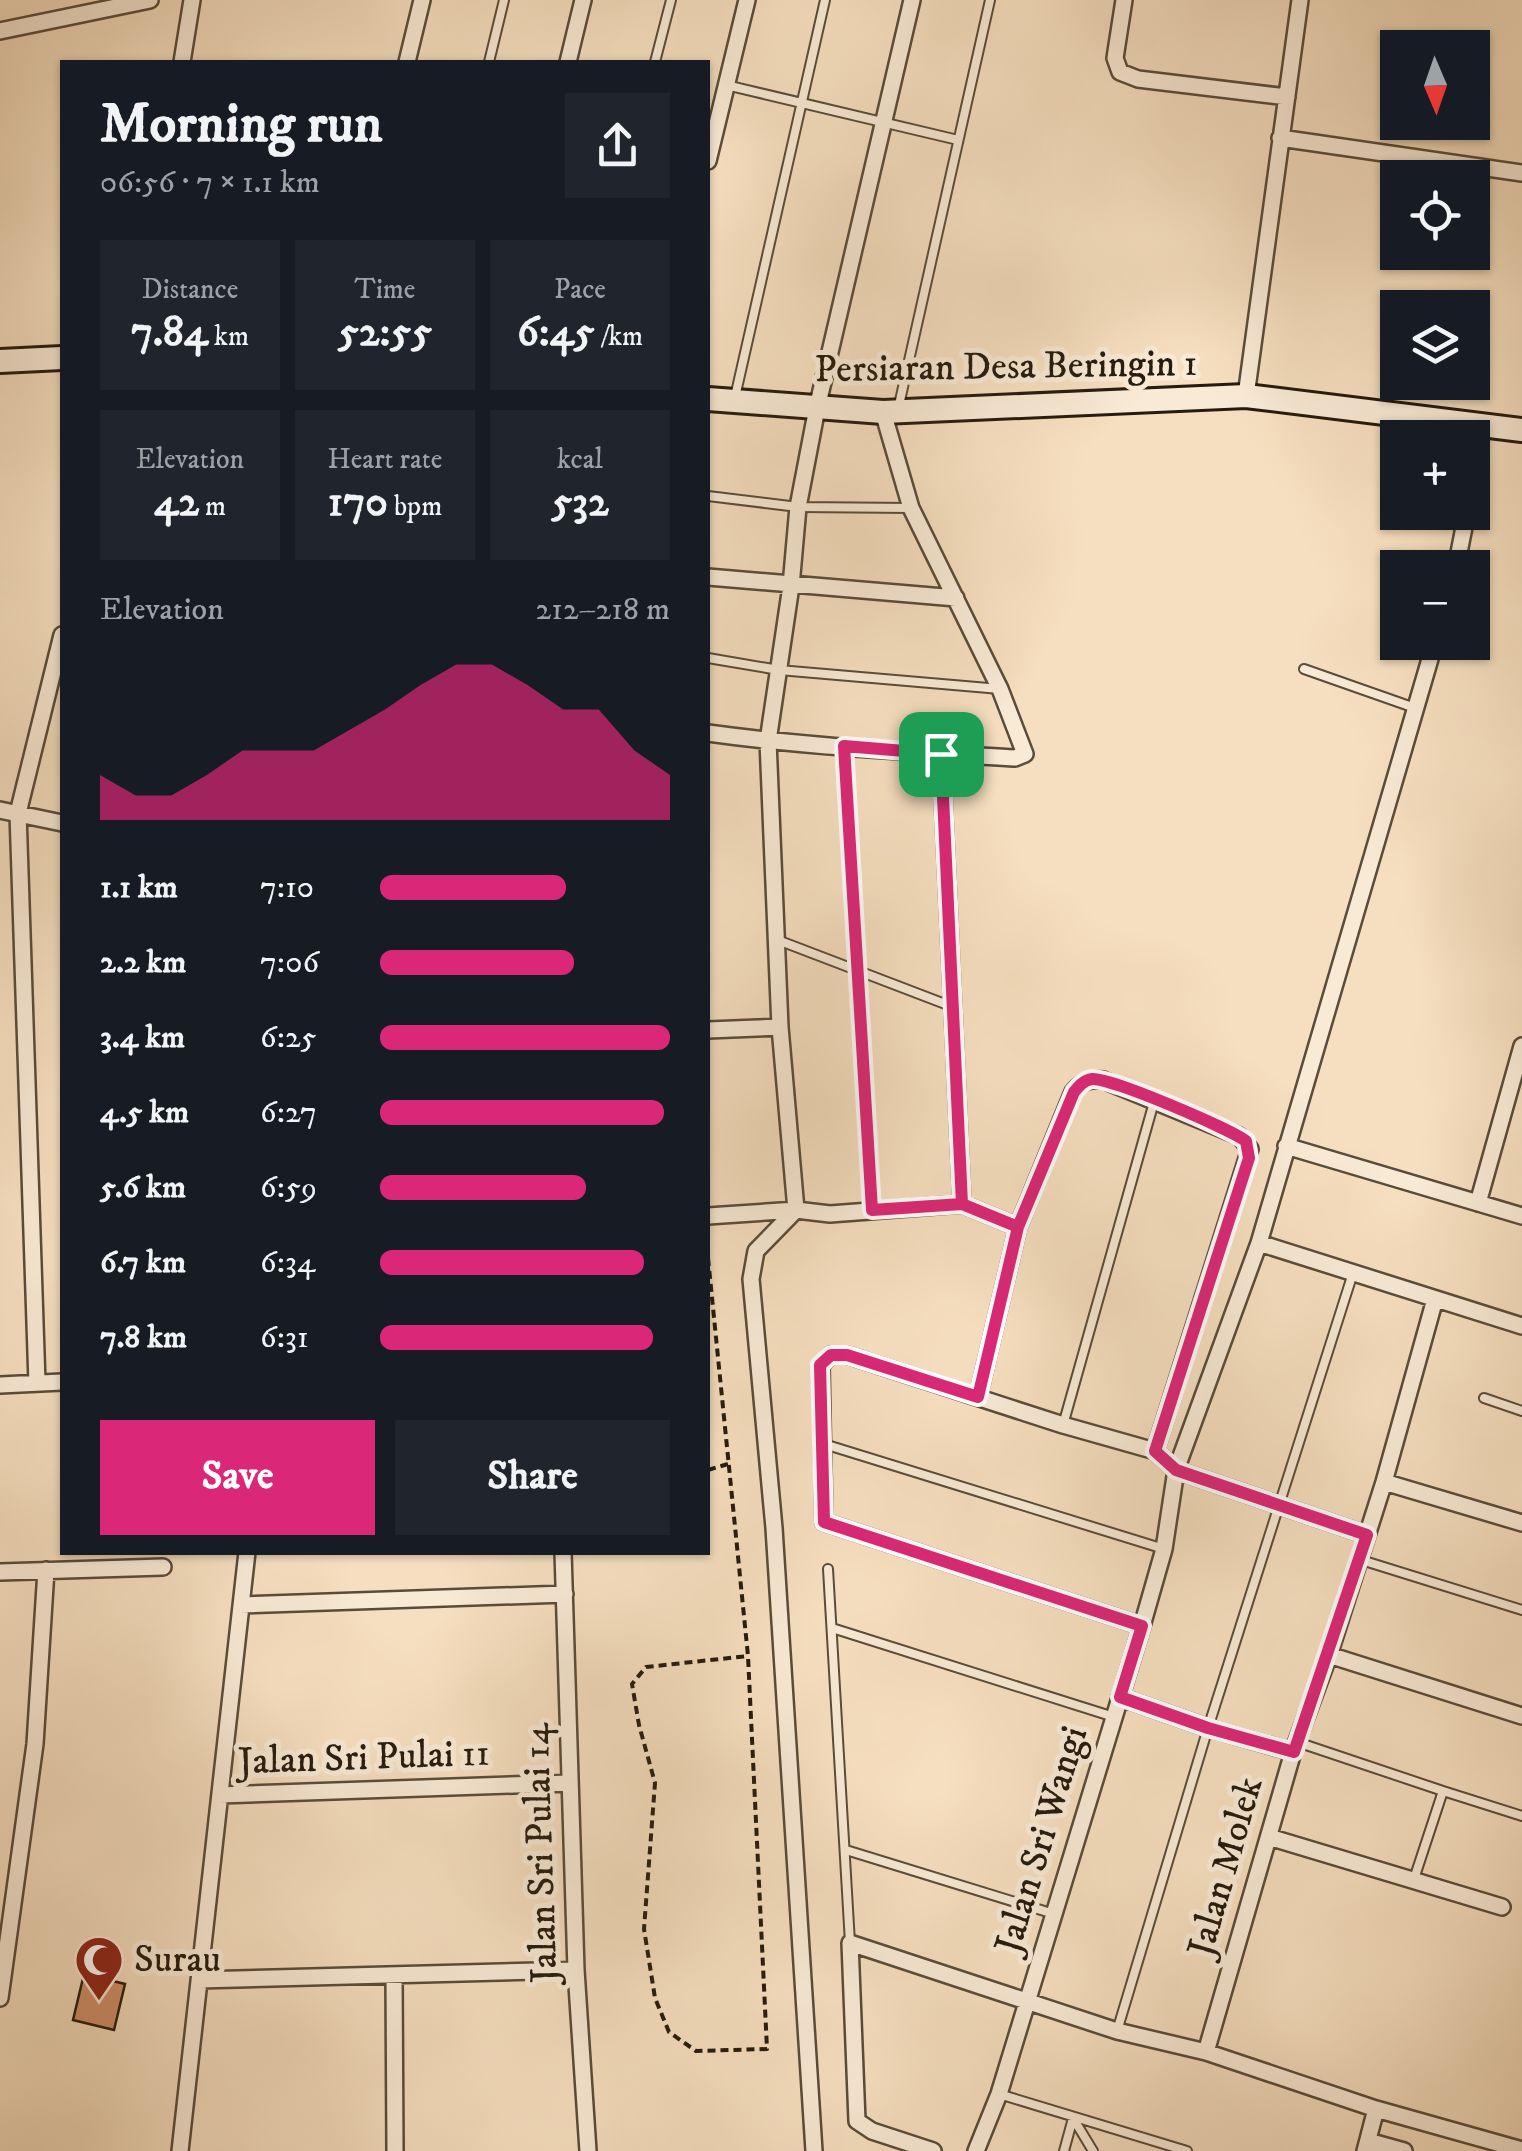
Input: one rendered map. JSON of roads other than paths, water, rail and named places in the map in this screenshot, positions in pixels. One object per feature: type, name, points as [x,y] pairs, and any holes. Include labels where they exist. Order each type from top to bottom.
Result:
[{"type":"main road","points":[[0,361],[60,358]]},
{"type":"main road","name":"Persiaran Desa Beringin 1","points":[[710,399],[890,412],[1246,396],[1436,420]]},
{"type":"main road","name":"Persiaran Desa Beringin 1","points":[[1490,427],[1522,430]]},
{"type":"street","points":[[0,31],[150,0]]},
{"type":"street","points":[[182,60],[192,0]]},
{"type":"street","points":[[407,60],[422,0]]},
{"type":"street","points":[[568,60],[583,0]]},
{"type":"street","points":[[711,132],[747,0]]},
{"type":"street","points":[[814,2151],[774,1528],[752,1279],[756,1251],[796,1210],[780,1028],[768,741],[791,586],[798,507],[817,408],[912,0]]},
{"type":"street","points":[[1124,0],[1115,58],[1120,72],[1138,79],[1287,97]]},
{"type":"street","points":[[1246,396],[1300,0]]},
{"type":"street","points":[[1280,138],[1522,173]]},
{"type":"street","points":[[710,733],[941,754],[1015,758],[1025,754],[1000,689],[911,508],[890,412]]},
{"type":"street","points":[[710,577],[956,598]]},
{"type":"street","points":[[37,1383],[18,814],[60,643]]},
{"type":"street","name":"Jalan Sri Wangi","points":[[976,2151],[999,2094],[1142,1626],[1164,1549],[1176,1470],[1259,1243],[1430,660]]},
{"type":"street","points":[[941,754],[962,1204]]},
{"type":"street","points":[[0,810],[60,823]]},
{"type":"street","points":[[710,1030],[780,1028]]},
{"type":"street","points":[[1478,1203],[1522,1046]]},
{"type":"street","points":[[978,1397],[1018,1227],[1074,1092],[1081,1083],[1103,1080],[1239,1136],[1250,1149],[1155,1451]]},
{"type":"street","points":[[1286,1146],[1522,1216]]},
{"type":"street","points":[[710,1216],[796,1210],[830,1214],[962,1204],[1018,1227]]},
{"type":"street","points":[[1259,1243],[1522,1326]]},
{"type":"street","name":"Jalan Molek","points":[[1206,2052],[1295,1747],[1384,1482],[1435,1300]]},
{"type":"street","points":[[1142,1626],[824,1522],[820,1365],[831,1355],[847,1355],[1155,1451],[1176,1470],[1367,1535]]},
{"type":"street","points":[[0,1384],[60,1382]]},
{"type":"street","points":[[1384,1482],[1522,1523]]},
{"type":"street","points":[[180,2151],[248,1555]]},
{"type":"street","name":"Jalan Sri Pulai 14","points":[[564,1555],[576,1970],[588,2151]]},
{"type":"street","points":[[0,1572],[164,1567]]},
{"type":"street","points":[[0,1998],[35,1744],[46,1570]]},
{"type":"street","points":[[242,1606],[565,1594]]},
{"type":"street","points":[[1328,1655],[1522,1716]]},
{"type":"street","points":[[1120,1697],[1208,1728],[1295,1747]]},
{"type":"street","name":"Jalan Sri Pulai 11","points":[[220,1795],[570,1783]]},
{"type":"street","points":[[1269,1837],[1502,1907]]},
{"type":"street","points":[[933,2151],[872,2131],[857,2121],[850,1943],[1117,2031],[1206,2052],[1376,2109],[1522,2150]]},
{"type":"street","points":[[199,1980],[576,1970]]},
{"type":"street","points":[[394,1975],[395,2151]]},
{"type":"street","points":[[1376,2109],[1367,2146],[1404,2151]]},
{"type":"lane","points":[[489,60],[504,0]]},
{"type":"lane","points":[[656,60],[671,0]]},
{"type":"lane","points":[[734,402],[825,0]]},
{"type":"lane","points":[[890,412],[990,0]]},
{"type":"lane","points":[[726,85],[958,140]]},
{"type":"lane","points":[[710,496],[798,507],[911,508]]},
{"type":"lane","points":[[710,658],[779,670],[1000,689]]},
{"type":"lane","points":[[1304,669],[1415,708]]},
{"type":"lane","points":[[844,746],[872,1210]]},
{"type":"lane","points":[[775,939],[953,1007]]},
{"type":"lane","points":[[1062,1425],[1154,1100]]},
{"type":"lane","points":[[1117,2031],[1208,1728],[1354,1273]]},
{"type":"lane","points":[[1484,1398],[1522,1411]]},
{"type":"lane","points":[[822,1443],[1164,1549]]},
{"type":"lane","points":[[1358,1559],[1522,1610]]},
{"type":"lane","points":[[828,1569],[850,1943]]},
{"type":"lane","points":[[832,1628],[1114,1717]]},
{"type":"lane","points":[[1295,1747],[1522,1816]]},
{"type":"lane","points":[[1414,1879],[1443,1791]]},
{"type":"lane","points":[[846,1850],[1054,1914]]},
{"type":"lane","points":[[999,2094],[1187,2151]]},
{"type":"lane","points":[[1064,2151],[1073,2118]]},
{"type":"lane","points":[[1073,2118],[1093,2151]]},
{"type":"place","name":"Surau","points":[[99,2002]]}]
